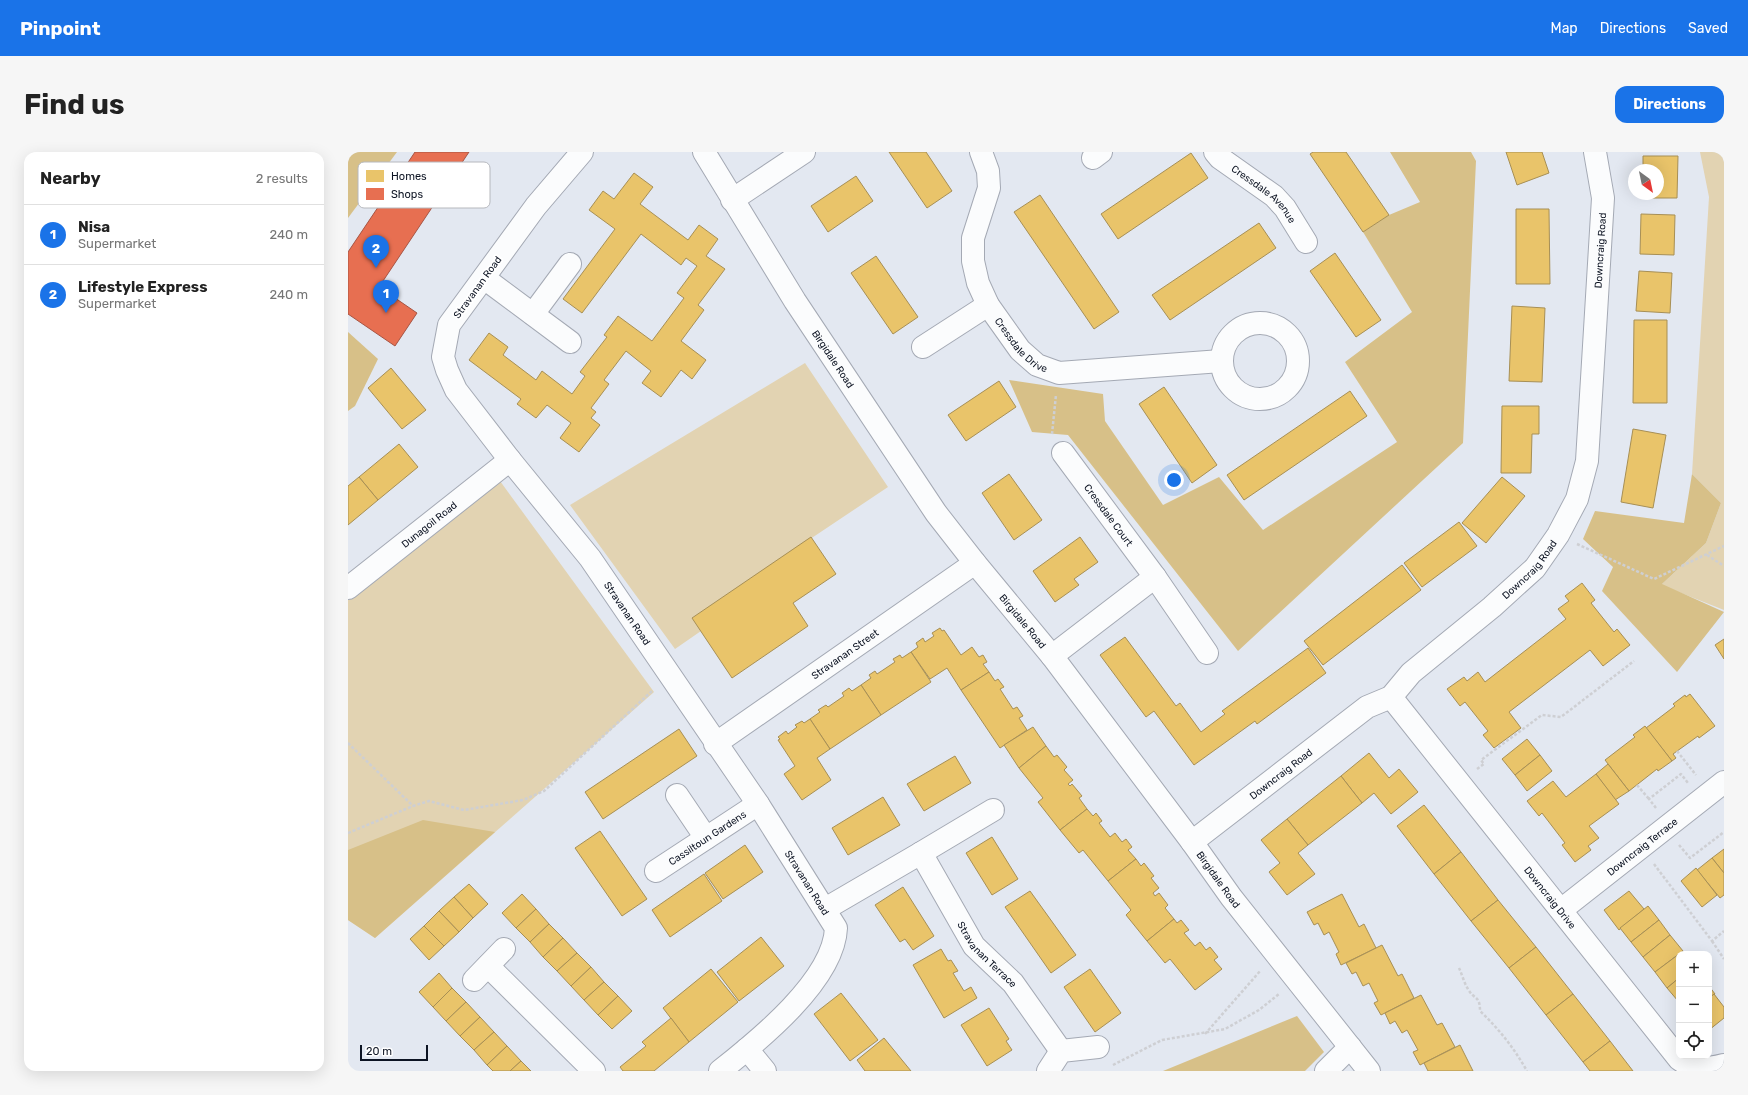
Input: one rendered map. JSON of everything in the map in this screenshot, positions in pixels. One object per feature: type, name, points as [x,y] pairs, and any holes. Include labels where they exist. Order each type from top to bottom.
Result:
[{"type":"street","name":"Stravanan Road","points":[[582,152],[536,206],[449,325],[443,357],[446,370],[456,390],[510,460],[590,558],[715,744],[758,804],[836,928],[836,940],[825,965],[798,1001],[748,1049],[720,1071]]},
{"type":"street","name":"Birgidale Road","points":[[704,152],[732,200],[863,406],[936,513],[974,563],[1052,656],[1192,842],[1231,897],[1369,1071]]},
{"type":"street","points":[[732,200],[804,152]]},
{"type":"street","name":"Cressdale Drive","points":[[981,152],[988,171],[989,188],[973,238],[973,261],[978,283],[988,305],[1020,350],[1037,365],[1059,373],[1221,361]]},
{"type":"street","name":"Cressdale Avenue","points":[[1215,152],[1220,158],[1274,196],[1285,208],[1306,242]]},
{"type":"street","name":"Downcraig Road","points":[[1192,842],[1367,707],[1391,697],[1411,673],[1492,607],[1535,568],[1558,535],[1577,499],[1587,461],[1603,198],[1595,152]]},
{"type":"street","points":[[533,314],[570,264]]},
{"type":"street","points":[[484,278],[570,342]]},
{"type":"street","points":[[923,347],[988,305]]},
{"type":"street","name":"Cressdale Court","points":[[1063,453],[1155,577],[1207,652]]},
{"type":"street","name":"Dunagoil Road","points":[[348,588],[510,460]]},
{"type":"street","name":"Stravanan Street","points":[[715,744],[974,563]]},
{"type":"street","points":[[1052,656],[1155,577]]},
{"type":"street","name":"Downcraig Drive","points":[[1391,697],[1679,1059],[1688,1067],[1702,1070],[1724,1065]]},
{"type":"street","name":"Downcraig Terrace","points":[[1561,910],[1717,788]]},
{"type":"street","points":[[677,795],[706,838]]},
{"type":"street","name":"Cassiltoun Gardens","points":[[656,871],[758,804]]},
{"type":"street","points":[[825,909],[992,810]]},
{"type":"street","name":"Stravanan Terrace","points":[[921,853],[974,946],[1013,983],[1061,1051]]},
{"type":"street","points":[[504,949],[481,973],[594,1071]]},
{"type":"street","points":[[1048,1071],[1061,1051],[1098,1047]]},
{"type":"street","points":[[1326,1071],[1350,1047]]},
{"type":"street","points":[[748,1049],[765,1071]]},
{"type":"path","points":[[1059,373],[1052,435],[1063,453]]},
{"type":"path","points":[[1558,535],[1654,579],[1724,546]]},
{"type":"path","points":[[1706,554],[1724,566]]},
{"type":"path","points":[[1460,784],[1484,764],[1481,760],[1542,715],[1562,717],[1634,661]]},
{"type":"path","points":[[348,833],[413,806],[429,801],[464,810],[523,800],[544,791],[669,675]]},
{"type":"path","points":[[348,743],[413,806]]},
{"type":"path","points":[[1678,751],[1717,788]]},
{"type":"path","points":[[1636,785],[1648,799]]},
{"type":"path","points":[[1665,829],[1690,858],[1724,832]]},
{"type":"path","points":[[1641,847],[1724,959]]},
{"type":"path","points":[[1712,941],[1724,931]]},
{"type":"path","points":[[1205,1034],[1275,954]]},
{"type":"path","points":[[1459,968],[1468,990],[1477,997],[1480,1002],[1480,1011],[1496,1026],[1516,1052],[1527,1071]]},
{"type":"path","points":[[1108,1068],[1162,1040],[1205,1034],[1225,1029],[1259,1010]]},
{"type":"shaded area","points":[[348,152],[397,152],[390,162],[358,162],[358,205],[348,218]]},
{"type":"shaded area","points":[[1390,152],[1471,152],[1476,161],[1463,443],[1238,651],[1068,435],[1032,432],[1009,380],[1103,394],[1105,421],[1163,505],[1219,477],[1263,530],[1397,442],[1345,362],[1412,312],[1363,232],[1389,215],[1420,202]]},
{"type":"shaded area","points":[[1700,152],[1724,152],[1724,610],[1661,585],[1706,543],[1721,503],[1692,474],[1709,197]]},
{"type":"shaded area","points":[[348,332],[378,359],[355,406],[348,411]]},
{"type":"shaded area","points":[[805,363],[888,487],[692,618],[701,631],[675,649],[570,505]]},
{"type":"shaded area","points":[[1692,474],[1721,503],[1706,543],[1662,584],[1724,612],[1677,672],[1602,591],[1613,567],[1583,539],[1595,511],[1684,523]]},
{"type":"shaded area","points":[[500,481],[654,692],[375,938],[348,920],[348,600]]},
{"type":"shaded area","points":[[423,820],[495,832],[375,938],[348,920],[348,850]]},
{"type":"shaded area","points":[[1297,1016],[1324,1052],[1305,1071],[1163,1071]]},
{"type":"building: Homes","points":[[889,152],[926,152],[952,191],[927,208]]},
{"type":"building: Homes","points":[[1313,152],[1346,152],[1389,215],[1363,232],[1310,154]]},
{"type":"building: Homes","points":[[1506,152],[1542,152],[1549,173],[1517,185]]},
{"type":"building: Homes","points":[[1191,153],[1208,178],[1118,239],[1101,214]]},
{"type":"building: Homes","points":[[1643,156],[1678,156],[1677,198],[1664,198],[1664,164],[1643,164]]},
{"type":"building: Homes","points":[[634,173],[653,187],[640,204],[688,240],[699,225],[718,239],[706,256],[725,269],[698,305],[704,310],[681,341],[706,360],[692,379],[681,370],[661,397],[642,383],[651,371],[626,351],[604,380],[609,384],[591,408],[596,412],[591,418],[600,425],[579,452],[560,438],[571,423],[547,405],[536,418],[517,404],[521,399],[469,360],[489,333],[508,347],[503,355],[536,380],[542,371],[572,394],[585,376],[580,372],[607,337],[604,335],[618,316],[652,341],[684,298],[677,293],[697,266],[686,258],[681,265],[641,234],[582,313],[563,299],[615,229],[589,210],[603,191],[614,199]]},
{"type":"building: Homes","points":[[856,176],[873,201],[828,232],[811,206]]},
{"type":"building: Homes","points":[[1040,195],[1119,312],[1094,329],[1014,212]]},
{"type":"building: Homes","points":[[1516,209],[1549,209],[1550,284],[1516,284]]},
{"type":"building: Homes","points":[[1641,214],[1675,215],[1674,255],[1640,254]]},
{"type":"building: Homes","points":[[1259,223],[1276,248],[1170,320],[1152,295]]},
{"type":"building: Homes","points":[[1335,253],[1381,320],[1356,337],[1310,271]]},
{"type":"building: Homes","points":[[876,256],[918,317],[893,334],[851,273]]},
{"type":"building: Homes","points":[[1639,271],[1672,273],[1670,313],[1636,311]]},
{"type":"building: Homes","points":[[1512,306],[1545,308],[1542,382],[1509,381]]},
{"type":"building: Homes","points":[[1634,320],[1667,320],[1667,403],[1633,403]]},
{"type":"building: Homes","points":[[391,368],[426,410],[402,429],[368,388]]},
{"type":"building: Homes","points":[[999,381],[1016,407],[966,441],[948,415]]},
{"type":"building: Homes","points":[[1164,387],[1217,465],[1192,483],[1139,404]]},
{"type":"building: Homes","points":[[1350,391],[1367,416],[1244,500],[1227,475]]},
{"type":"building: Homes","points":[[1502,406],[1539,406],[1539,434],[1532,434],[1531,473],[1501,473]]},
{"type":"building: Homes","points":[[1633,429],[1666,435],[1653,508],[1621,502]]},
{"type":"building: Homes","points":[[399,444],[418,467],[378,500],[359,477]]},
{"type":"building: Homes","points":[[1009,474],[1042,520],[1014,540],[982,493]]},
{"type":"building: Homes","points":[[359,477],[378,500],[348,525],[348,486]]},
{"type":"building: Homes","points":[[1502,477],[1525,496],[1486,543],[1462,523]]},
{"type":"building: Homes","points":[[1459,522],[1477,546],[1422,587],[1404,563]]},
{"type":"building: Homes","points":[[811,537],[836,574],[793,603],[808,626],[732,678],[692,618]]},
{"type":"building: Homes","points":[[1080,537],[1098,562],[1074,579],[1079,585],[1055,602],[1033,571]]},
{"type":"building: Homes","points":[[1402,565],[1421,590],[1323,665],[1304,641]]},
{"type":"building: Homes","points":[[1582,583],[1595,600],[1591,603],[1614,632],[1617,629],[1630,645],[1603,666],[1590,650],[1509,712],[1521,728],[1494,748],[1483,735],[1488,731],[1465,702],[1460,706],[1447,689],[1464,677],[1467,681],[1478,672],[1485,682],[1566,619],[1558,609],[1569,601],[1565,596]]},
{"type":"building: Homes","points":[[940,628],[942,631],[944,630],[961,655],[972,647],[979,657],[983,655],[987,662],[983,664],[989,672],[961,690],[947,668],[930,679],[911,652],[918,647],[916,643],[923,638],[925,642],[934,636],[932,633]]},
{"type":"building: Homes","points":[[1125,637],[1176,706],[1180,703],[1201,732],[1225,714],[1222,711],[1308,648],[1326,673],[1257,724],[1255,721],[1194,765],[1154,711],[1146,717],[1100,655]]},
{"type":"building: Homes","points":[[1724,639],[1724,659],[1715,645]]},
{"type":"building: Homes","points":[[911,652],[931,682],[881,715],[861,685],[871,678],[869,675],[875,671],[877,674],[895,662],[893,659],[900,655],[902,658]]},
{"type":"building: Homes","points":[[989,672],[995,681],[998,679],[1004,687],[1000,689],[1013,709],[1017,707],[1023,716],[1019,718],[1027,730],[1000,748],[961,690]]},
{"type":"building: Homes","points":[[861,685],[881,715],[830,749],[810,719],[820,712],[818,710],[826,705],[828,707],[844,696],[842,693],[849,688],[852,691]]},
{"type":"building: Homes","points":[[1690,694],[1715,726],[1673,754],[1676,758],[1672,761],[1646,728],[1675,706],[1673,704],[1685,695],[1686,697]]},
{"type":"building: Homes","points":[[810,719],[830,749],[817,758],[831,780],[802,800],[784,774],[795,766],[778,740],[780,739],[778,737],[786,731],[788,734],[797,727],[795,725],[802,721],[804,723]]},
{"type":"building: Homes","points":[[1645,726],[1672,761],[1658,771],[1657,769],[1629,791],[1605,760],[1635,737],[1633,735]]},
{"type":"building: Homes","points":[[1033,727],[1046,746],[1019,768],[1004,745]]},
{"type":"building: Homes","points":[[679,729],[697,756],[603,819],[585,792]]},
{"type":"building: Homes","points":[[1527,739],[1540,755],[1515,775],[1502,759]]},
{"type":"building: Homes","points":[[1046,746],[1054,757],[1057,755],[1067,767],[1064,770],[1073,780],[1068,784],[1070,786],[1072,784],[1082,796],[1079,798],[1087,809],[1060,830],[1038,802],[1043,798],[1019,768]]},
{"type":"building: Homes","points":[[1369,753],[1389,778],[1399,769],[1418,792],[1391,814],[1374,793],[1362,803],[1341,776]]},
{"type":"building: Homes","points":[[1540,755],[1552,771],[1527,791],[1515,775]]},
{"type":"building: Homes","points":[[955,756],[971,783],[924,811],[907,784]]},
{"type":"building: Homes","points":[[1608,764],[1629,791],[1615,800],[1596,774]]},
{"type":"building: Homes","points":[[1596,774],[1619,804],[1589,826],[1599,838],[1588,846],[1591,850],[1575,862],[1562,845],[1565,843],[1542,813],[1539,816],[1527,801],[1553,781],[1566,797]]},
{"type":"building: Homes","points":[[1341,776],[1362,803],[1308,845],[1287,819]]},
{"type":"building: Homes","points":[[883,797],[900,825],[848,855],[832,828]]},
{"type":"building: Homes","points":[[1424,805],[1461,852],[1434,874],[1397,826]]},
{"type":"building: Homes","points":[[1087,809],[1093,816],[1096,813],[1102,821],[1099,823],[1110,837],[1115,833],[1122,842],[1126,839],[1132,847],[1128,850],[1136,859],[1108,881],[1083,850],[1079,853],[1060,830]]},
{"type":"building: Homes","points":[[1287,819],[1308,845],[1298,853],[1315,874],[1287,895],[1269,872],[1280,863],[1261,840]]},
{"type":"building: Homes","points":[[600,831],[647,899],[622,916],[575,848]]},
{"type":"building: Homes","points":[[992,837],[1018,879],[992,895],[966,853]]},
{"type":"building: Homes","points":[[745,845],[763,872],[723,899],[705,873]]},
{"type":"building: Homes","points":[[1724,849],[1724,873],[1712,858]]},
{"type":"building: Homes","points":[[1461,852],[1498,900],[1471,921],[1434,874]]},
{"type":"building: Homes","points":[[1712,858],[1724,873],[1724,895],[1720,898],[1697,870]]},
{"type":"building: Homes","points":[[1136,859],[1141,866],[1144,863],[1154,876],[1151,878],[1159,888],[1153,893],[1155,896],[1159,893],[1168,905],[1165,908],[1174,919],[1147,941],[1126,915],[1131,910],[1108,881]]},
{"type":"building: Homes","points":[[1696,868],[1717,895],[1702,907],[1681,881]]},
{"type":"building: Homes","points":[[704,874],[722,901],[670,937],[652,910]]},
{"type":"building: Homes","points":[[469,884],[488,904],[473,918],[454,897]]},
{"type":"building: Homes","points":[[903,887],[934,936],[913,950],[905,939],[900,942],[875,905]]},
{"type":"building: Homes","points":[[1030,891],[1076,955],[1051,973],[1005,907]]},
{"type":"building: Homes","points":[[1629,891],[1644,909],[1619,930],[1604,910]]},
{"type":"building: Homes","points":[[522,894],[536,909],[516,928],[502,913]]},
{"type":"building: Homes","points":[[1342,894],[1359,927],[1364,924],[1376,948],[1341,965],[1336,954],[1339,952],[1329,932],[1324,935],[1318,923],[1314,925],[1307,912]]},
{"type":"building: Homes","points":[[454,897],[473,918],[459,932],[439,911]]},
{"type":"building: Homes","points":[[1498,900],[1536,947],[1509,968],[1471,921]]},
{"type":"building: Homes","points":[[1648,906],[1659,920],[1631,942],[1620,928]]},
{"type":"building: Homes","points":[[536,909],[549,924],[530,942],[516,928]]},
{"type":"building: Homes","points":[[439,911],[459,932],[444,946],[424,926]]},
{"type":"building: Homes","points":[[1174,919],[1177,923],[1181,920],[1189,930],[1184,933],[1195,946],[1200,942],[1206,950],[1210,947],[1218,957],[1214,960],[1222,969],[1195,990],[1170,959],[1165,963],[1147,941]]},
{"type":"building: Homes","points":[[1659,920],[1670,935],[1643,957],[1631,942]]},
{"type":"building: Homes","points":[[549,924],[563,938],[543,957],[530,942]]},
{"type":"building: Homes","points":[[424,926],[444,946],[429,960],[410,939]]},
{"type":"building: Homes","points":[[1670,935],[1683,951],[1676,951],[1676,956],[1655,972],[1643,957]]},
{"type":"building: Homes","points":[[761,937],[784,966],[739,1001],[717,972]]},
{"type":"building: Homes","points":[[563,938],[577,953],[557,971],[543,957]]},
{"type":"building: Homes","points":[[1382,945],[1398,976],[1402,974],[1414,998],[1381,1015],[1374,1003],[1378,1001],[1369,983],[1363,986],[1356,972],[1352,974],[1346,963]]},
{"type":"building: Homes","points":[[1536,947],[1573,994],[1546,1015],[1509,968]]},
{"type":"building: Homes","points":[[941,949],[948,961],[951,960],[958,971],[953,973],[964,991],[971,987],[977,998],[944,1018],[913,965]]},
{"type":"building: Homes","points":[[577,953],[591,967],[571,986],[557,971]]},
{"type":"building: Homes","points":[[1676,956],[1676,980],[1667,988],[1655,972]]},
{"type":"building: Homes","points":[[591,967],[604,982],[584,1000],[571,986]]},
{"type":"building: Homes","points":[[711,969],[738,1002],[689,1042],[663,1008]]},
{"type":"building: Homes","points":[[1090,969],[1121,1013],[1095,1032],[1064,987]]},
{"type":"building: Homes","points":[[439,973],[452,988],[433,1007],[419,992]]},
{"type":"building: Homes","points":[[1676,980],[1676,999],[1667,988]]},
{"type":"building: Homes","points":[[604,982],[618,996],[598,1015],[584,1000]]},
{"type":"building: Homes","points":[[452,988],[466,1002],[446,1021],[433,1007]]},
{"type":"building: Homes","points":[[841,993],[878,1040],[850,1061],[814,1014]]},
{"type":"building: Homes","points":[[1573,994],[1610,1041],[1583,1062],[1546,1015]]},
{"type":"building: Homes","points":[[1714,994],[1724,1007],[1724,1018],[1712,1028],[1712,1023],[1712,996]]},
{"type":"building: Homes","points":[[1421,995],[1437,1025],[1442,1023],[1455,1047],[1420,1065],[1413,1052],[1418,1050],[1407,1030],[1402,1033],[1395,1021],[1390,1024],[1385,1013]]},
{"type":"building: Homes","points":[[618,996],[632,1011],[612,1029],[598,1015]]},
{"type":"building: Homes","points":[[466,1002],[480,1017],[460,1036],[446,1021]]},
{"type":"building: Homes","points":[[989,1008],[1009,1039],[1006,1041],[1012,1050],[987,1066],[961,1025]]},
{"type":"building: Homes","points":[[480,1017],[494,1032],[474,1050],[460,1036]]},
{"type":"building: Homes","points":[[671,1018],[689,1042],[654,1071],[623,1071],[620,1067],[646,1046],[642,1042]]},
{"type":"building: Homes","points":[[494,1032],[507,1046],[487,1065],[474,1050]]},
{"type":"building: Homes","points":[[884,1038],[911,1071],[865,1071],[857,1060]]},
{"type":"building: Homes","points":[[1610,1041],[1633,1071],[1590,1071],[1583,1062]]},
{"type":"building: Homes","points":[[1460,1045],[1473,1071],[1428,1071],[1424,1063]]},
{"type":"building: Homes","points":[[507,1046],[521,1061],[510,1071],[493,1071],[487,1065]]},
{"type":"building: Homes","points":[[521,1061],[531,1071],[510,1071]]},
{"type":"building: Shops","points":[[415,152],[469,152],[462,162],[408,162]]},
{"type":"building: Shops","points":[[377,208],[432,208],[379,287],[417,313],[395,346],[348,314],[348,252]]},
{"type":"place","name":"Lifestyle Express","points":[[376,268]]},
{"type":"place","name":"Nisa","points":[[386,313]]}]
